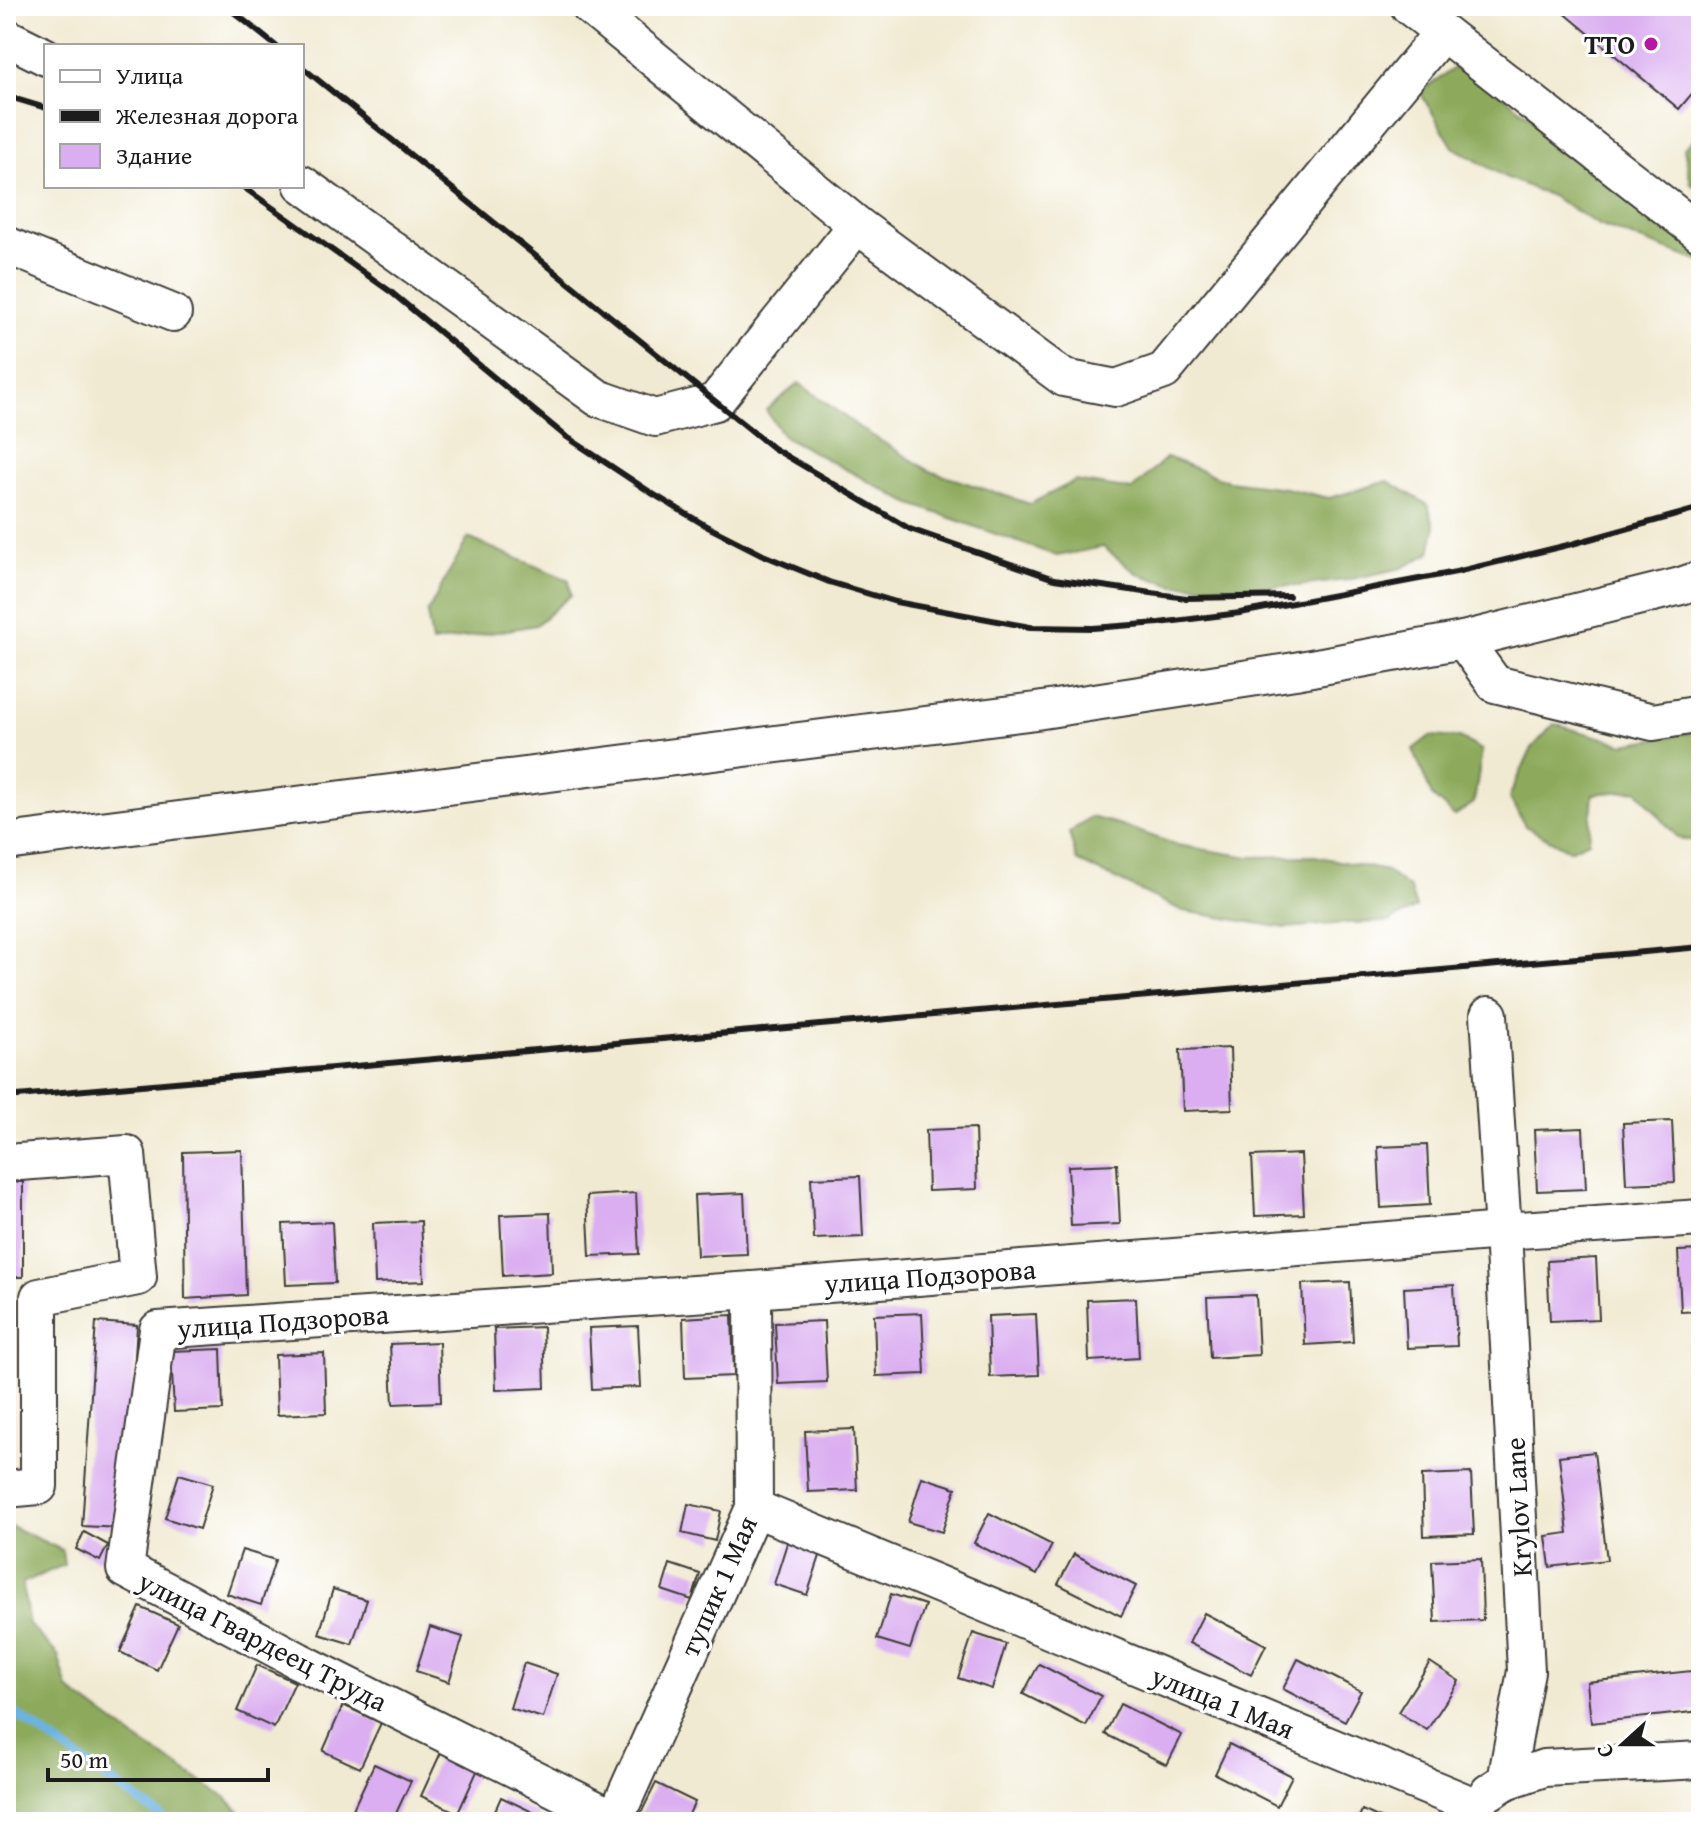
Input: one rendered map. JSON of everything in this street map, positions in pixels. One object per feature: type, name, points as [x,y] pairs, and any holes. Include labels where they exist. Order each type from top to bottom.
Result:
[{"type":"street","points":[[589,6],[857,225],[1064,378],[1116,388],[1164,371],[1442,33]]},
{"type":"street","points":[[1409,6],[1701,234]]},
{"type":"street","points":[[6,37],[44,56]]},
{"type":"street","points":[[304,185],[598,398],[655,418],[715,402],[857,225]]},
{"type":"street","points":[[6,245],[173,313]]},
{"type":"street","points":[[6,842],[1036,711],[1295,671],[1463,640],[1701,579]]},
{"type":"street","points":[[1463,640],[1495,684],[1653,722],[1701,714]]},
{"type":"street","name":"Krylov Lane","points":[[1489,1015],[1526,1671],[1506,1781]]},
{"type":"street","points":[[6,1163],[127,1154],[138,1277],[39,1297],[39,1486],[6,1489]]},
{"type":"street","name":"улица Подзорова","points":[[158,1330],[753,1290],[1701,1218]]},
{"type":"street","name":"тупик 1 Мая","points":[[615,1820],[754,1508],[753,1290]]},
{"type":"street","name":"улица Гвардеец Труда","points":[[158,1330],[125,1569],[299,1661],[615,1820]]},
{"type":"street","name":"улица 1 Мая","points":[[754,1508],[1468,1813],[1506,1781],[1544,1768],[1701,1760]]},
{"type":"green space","points":[[1461,63],[1672,226],[1701,256],[1701,262],[1599,225],[1551,196],[1505,177],[1453,147],[1420,92]]},
{"type":"green space","points":[[1701,133],[1701,192],[1691,184],[1684,148]]},
{"type":"green space","points":[[799,383],[860,428],[930,471],[1030,504],[1075,481],[1132,490],[1167,457],[1228,481],[1285,488],[1329,498],[1388,481],[1428,505],[1435,528],[1430,553],[1402,568],[1347,580],[1297,586],[1174,585],[1138,574],[1103,547],[1057,556],[909,503],[783,436],[766,410]]},
{"type":"green space","points":[[468,538],[569,580],[571,595],[536,625],[432,643],[427,613]]},
{"type":"green space","points":[[1554,724],[1624,744],[1701,731],[1701,842],[1678,838],[1637,790],[1593,794],[1589,841],[1569,850],[1525,826],[1509,797],[1532,748]]},
{"type":"green space","points":[[1430,736],[1460,738],[1482,750],[1474,803],[1454,816],[1432,796],[1413,749]]},
{"type":"green space","points":[[1090,817],[1177,845],[1249,857],[1315,856],[1386,871],[1410,889],[1416,908],[1389,922],[1285,928],[1183,911],[1077,861],[1069,833]]},
{"type":"green space","points":[[6,1524],[62,1550],[64,1565],[22,1583],[29,1625],[58,1655],[68,1689],[142,1743],[226,1797],[250,1822],[6,1822]]},
{"type":"building","name":"ТТО","points":[[1556,6],[1701,6],[1701,83],[1679,109]]},
{"type":"building","points":[[1230,1048],[1232,1109],[1183,1111],[1180,1050]]},
{"type":"building","points":[[1672,1121],[1675,1182],[1626,1184],[1623,1123]]},
{"type":"building","points":[[975,1128],[977,1189],[928,1191],[926,1130]]},
{"type":"building","points":[[1583,1128],[1586,1189],[1537,1191],[1534,1130]]},
{"type":"building","points":[[1427,1145],[1430,1205],[1381,1208],[1378,1147]]},
{"type":"building","points":[[242,1150],[246,1295],[185,1299],[183,1152]]},
{"type":"building","points":[[1301,1154],[1304,1214],[1255,1216],[1252,1156]]},
{"type":"building","points":[[1117,1164],[1120,1224],[1071,1226],[1068,1166]]},
{"type":"building","points":[[860,1176],[863,1237],[814,1239],[811,1178]]},
{"type":"building","points":[[6,1182],[23,1182],[23,1277],[6,1277]]},
{"type":"building","points":[[636,1193],[639,1254],[590,1256],[587,1196]]},
{"type":"building","points":[[744,1193],[747,1254],[697,1256],[694,1195]]},
{"type":"building","points":[[550,1213],[552,1273],[503,1276],[500,1215]]},
{"type":"building","points":[[421,1221],[424,1281],[375,1283],[373,1223]]},
{"type":"building","points":[[332,1222],[335,1283],[286,1285],[283,1224]]},
{"type":"building","points":[[1701,1250],[1701,1311],[1681,1312],[1678,1251]]},
{"type":"building","points":[[1596,1258],[1599,1319],[1550,1321],[1547,1261]]},
{"type":"building","points":[[1350,1282],[1353,1342],[1305,1345],[1302,1284]]},
{"type":"building","points":[[1454,1285],[1457,1346],[1407,1348],[1404,1288]]},
{"type":"building","points":[[1256,1295],[1259,1355],[1210,1358],[1207,1297]]},
{"type":"building","points":[[1136,1298],[1139,1358],[1089,1361],[1087,1300]]},
{"type":"building","points":[[922,1313],[925,1374],[876,1376],[874,1315]]},
{"type":"building","points":[[1036,1314],[1039,1375],[990,1377],[988,1316]]},
{"type":"building","points":[[732,1315],[734,1376],[685,1378],[683,1318]]},
{"type":"building","points":[[824,1321],[827,1382],[778,1384],[775,1323]]},
{"type":"building","points":[[96,1322],[137,1325],[129,1453],[120,1528],[82,1526]]},
{"type":"building","points":[[638,1326],[641,1387],[592,1389],[589,1328]]},
{"type":"building","points":[[543,1327],[545,1388],[496,1390],[494,1329]]},
{"type":"building","points":[[439,1342],[441,1402],[393,1404],[390,1344]]},
{"type":"building","points":[[221,1349],[223,1410],[174,1412],[171,1351]]},
{"type":"building","points":[[324,1353],[326,1413],[277,1415],[275,1355]]},
{"type":"building","points":[[854,1429],[857,1490],[808,1492],[805,1431]]},
{"type":"building","points":[[1594,1452],[1607,1560],[1550,1567],[1546,1536],[1568,1533],[1559,1456]]},
{"type":"building","points":[[1471,1473],[1474,1534],[1424,1536],[1422,1475]]},
{"type":"building","points":[[179,1474],[213,1484],[199,1529],[165,1518]]},
{"type":"building","points":[[922,1477],[956,1488],[942,1532],[908,1522]]},
{"type":"building","points":[[688,1504],[721,1511],[715,1541],[682,1533]]},
{"type":"building","points":[[989,1513],[1052,1545],[1037,1575],[974,1543]]},
{"type":"building","points":[[84,1532],[108,1545],[100,1561],[76,1549]]},
{"type":"building","points":[[788,1540],[822,1550],[807,1595],[774,1584]]},
{"type":"building","points":[[242,1550],[275,1560],[261,1605],[227,1594]]},
{"type":"building","points":[[1074,1554],[1136,1586],[1121,1616],[1058,1584]]},
{"type":"building","points":[[1481,1559],[1483,1620],[1435,1622],[1432,1561]]},
{"type":"building","points":[[670,1564],[700,1574],[692,1600],[662,1590]]},
{"type":"building","points":[[333,1589],[367,1600],[352,1644],[319,1634]]},
{"type":"building","points":[[891,1594],[925,1605],[910,1649],[877,1639]]},
{"type":"building","points":[[140,1607],[178,1624],[157,1670],[120,1652]]},
{"type":"building","points":[[1204,1613],[1266,1645],[1251,1675],[1189,1643]]},
{"type":"building","points":[[430,1627],[463,1637],[449,1682],[416,1671]]},
{"type":"building","points":[[973,1633],[1006,1644],[992,1689],[958,1678]]},
{"type":"building","points":[[1298,1659],[1361,1691],[1345,1721],[1283,1689]]},
{"type":"building","points":[[1430,1662],[1459,1681],[1427,1730],[1398,1712]]},
{"type":"building","points":[[524,1663],[557,1674],[543,1718],[510,1708]]},
{"type":"building","points":[[1039,1664],[1101,1696],[1086,1726],[1023,1694]]},
{"type":"building","points":[[257,1665],[295,1682],[274,1728],[237,1711]]},
{"type":"building","points":[[1701,1670],[1701,1711],[1591,1723],[1587,1682]]},
{"type":"building","points":[[1120,1704],[1182,1735],[1167,1765],[1105,1734]]},
{"type":"building","points":[[343,1705],[381,1723],[360,1768],[323,1751]]},
{"type":"building","points":[[1229,1744],[1292,1776],[1277,1806],[1215,1774]]},
{"type":"building","points":[[442,1750],[479,1767],[458,1813],[421,1796]]},
{"type":"building","points":[[374,1764],[411,1781],[392,1822],[380,1822],[353,1809]]},
{"type":"building","points":[[656,1783],[695,1802],[685,1822],[644,1822],[638,1819]]},
{"type":"building","points":[[501,1797],[539,1815],[535,1822],[490,1822]]},
{"type":"building","points":[[1362,1810],[1389,1822],[1357,1822]]},
{"type":"waterway","points":[[6,1707],[169,1822]]},
{"type":"railway","points":[[226,6],[274,44]]},
{"type":"railway","points":[[304,69],[773,448],[910,529],[1054,579],[1186,598],[1289,596]]},
{"type":"railway","points":[[6,96],[44,107]]},
{"type":"railway","points":[[245,188],[391,292],[564,435],[653,494],[763,555],[829,582],[896,602],[1030,627],[1093,628],[1159,623],[1240,613],[1456,572],[1701,508]]},
{"type":"railway","points":[[6,1097],[1701,947]]},
{"type":"place","name":"ТТО","points":[[1651,44]]}]
